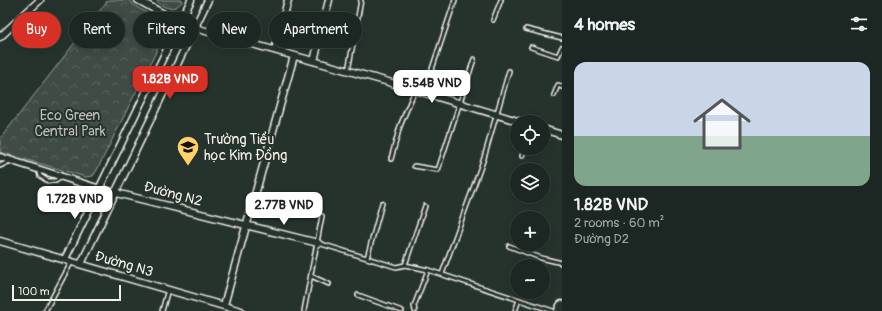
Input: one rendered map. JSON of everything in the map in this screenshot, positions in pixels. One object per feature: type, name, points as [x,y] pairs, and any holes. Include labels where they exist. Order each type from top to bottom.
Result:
[{"type":"main road","points":[[560,311],[562,306]]},
{"type":"street","points":[[0,37],[40,0]]},
{"type":"street","points":[[138,0],[159,12]]},
{"type":"street","points":[[185,12],[191,0]]},
{"type":"street","points":[[199,19],[208,0]]},
{"type":"street","points":[[275,50],[288,0]]},
{"type":"street","points":[[314,61],[330,0]]},
{"type":"street","points":[[199,29],[415,90],[510,119]]},
{"type":"street","points":[[65,260],[168,48]]},
{"type":"street","points":[[80,264],[185,48]]},
{"type":"street","points":[[224,305],[294,56]]},
{"type":"street","points":[[550,131],[562,135]]},
{"type":"street","name":"Đường N2","points":[[0,157],[100,189],[116,191],[247,227],[318,243]]},
{"type":"street","name":"Đường N3","points":[[0,241],[241,311]]},
{"type":"lane","points":[[149,7],[152,0]]},
{"type":"lane","points":[[348,71],[361,0]]},
{"type":"lane","points":[[424,93],[455,0]]},
{"type":"lane","points":[[493,20],[501,0]]},
{"type":"lane","points":[[526,30],[562,38]]},
{"type":"lane","points":[[531,47],[558,56],[562,48]]},
{"type":"lane","points":[[414,166],[438,170],[474,59]]},
{"type":"lane","points":[[442,274],[484,158],[495,114],[509,71]]},
{"type":"lane","points":[[554,96],[558,86],[562,87]]},
{"type":"lane","points":[[391,159],[400,126],[415,90]]},
{"type":"lane","points":[[0,166],[11,160]]},
{"type":"lane","points":[[368,258],[382,203]]},
{"type":"lane","points":[[405,265],[425,206]]},
{"type":"lane","points":[[304,311],[322,216]]},
{"type":"lane","points":[[318,243],[396,267],[405,265],[442,274],[553,311]]},
{"type":"lane","points":[[509,246],[541,258],[562,263]]},
{"type":"lane","points":[[45,311],[72,261]]},
{"type":"lane","points":[[415,311],[414,306],[428,270]]},
{"type":"lane","points":[[311,276],[329,284]]},
{"type":"lane","points":[[162,311],[168,289]]},
{"type":"lane","points":[[358,295],[402,311]]},
{"type":"lane","points":[[515,311],[519,300]]},
{"type":"green space","name":"Eco Green Central Park","points":[[108,0],[128,0],[146,12],[133,12],[133,48],[158,48],[93,176],[86,177],[0,152],[0,139],[71,48],[125,48],[125,12],[99,12]]},
{"type":"green space","points":[[156,0],[183,0],[177,6],[170,8],[162,6]]},
{"type":"place","name":"Trường Tiểu học Kim Đồng","points":[[188,166]]}]
